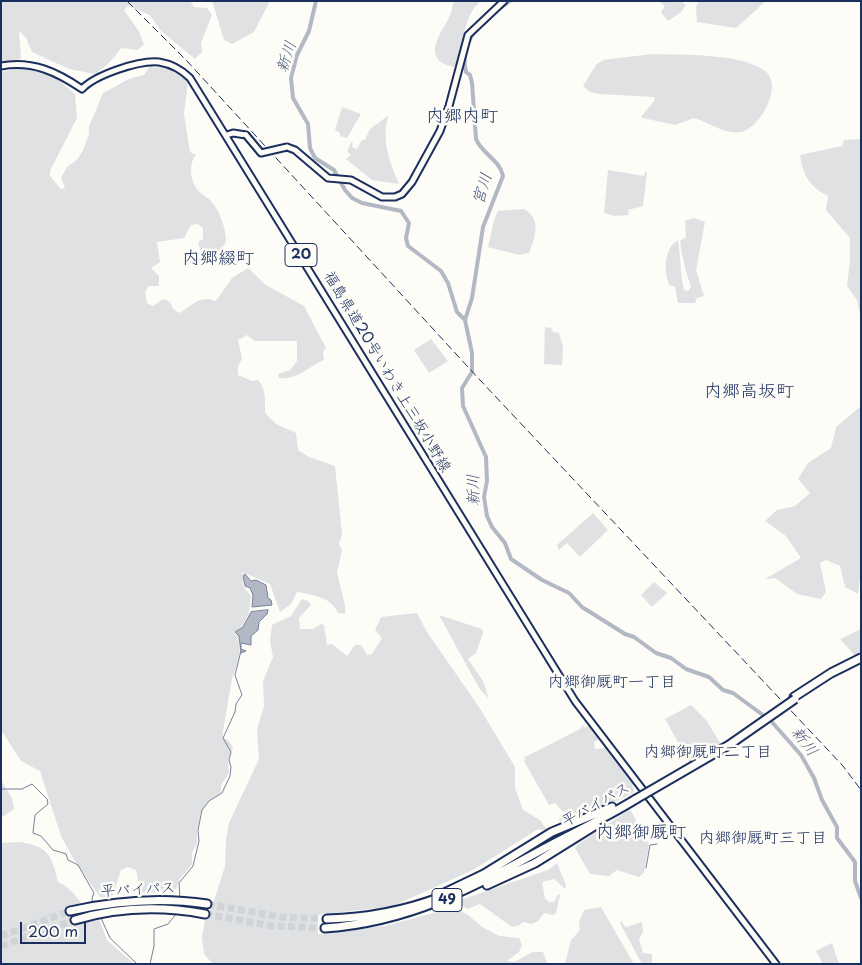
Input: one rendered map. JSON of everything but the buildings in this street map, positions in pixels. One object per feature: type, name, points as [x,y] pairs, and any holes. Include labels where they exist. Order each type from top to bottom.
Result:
[{"type":"highway","name":"平バイパス","points":[[327,919],[374,916],[417,906],[477,882],[721,750],[794,698],[861,660]]},
{"type":"highway","points":[[417,906],[476,878],[552,832],[634,798]]},
{"type":"highway","points":[[387,920],[435,906],[535,864],[562,849],[634,798]]},
{"type":"highway","name":"平バイパス","points":[[325,928],[387,920],[420,910],[459,894],[557,840]]},
{"type":"highway","name":"平バイパス","points":[[72,911],[112,903],[166,900],[206,904]]},
{"type":"highway","name":"平バイパス","points":[[78,919],[124,910],[163,909],[202,913]]},
{"type":"main road","points":[[227,135],[237,133],[246,136],[261,153],[287,147],[295,150],[327,178],[356,182],[382,197],[395,197],[406,191],[440,131],[449,106],[468,34],[504,1]]},
{"type":"main road","name":"福島県道20号いわき上三坂小野線","points":[[1,66],[21,63],[33,65],[66,79],[82,89],[95,78],[143,63],[159,62],[181,70],[195,83],[575,701],[776,964]]},
{"type":"shaded area","points":[[1,1],[190,1],[194,7],[207,8],[212,15],[201,43],[202,52],[195,59],[160,30],[150,15],[128,6],[124,10],[138,30],[144,44],[138,50],[121,48],[110,62],[95,74],[69,69],[32,52],[26,38],[19,31],[21,59],[1,62]]},
{"type":"shaded area","points":[[212,1],[270,1],[254,32],[232,44],[224,40]]},
{"type":"shaded area","points":[[454,1],[481,1],[475,7],[467,22],[463,39],[461,64],[455,67],[442,63],[437,58],[435,52],[438,39],[449,18]]},
{"type":"shaded area","points":[[658,1],[681,1],[686,5],[681,12],[668,21],[661,12],[665,6]]},
{"type":"shaded area","points":[[699,1],[766,1],[736,28],[697,22],[696,7]]},
{"type":"shaded area","points":[[652,54],[711,56],[755,65],[765,71],[770,78],[772,86],[771,96],[767,106],[762,115],[748,129],[741,132],[729,132],[694,118],[675,125],[643,118],[641,117],[655,100],[654,97],[598,94],[590,92],[583,86],[596,65],[603,60]]},
{"type":"shaded area","points":[[25,66],[56,78],[75,94],[77,118],[50,171],[50,176],[61,189],[65,188],[61,178],[67,167],[77,160],[83,150],[89,134],[89,127],[103,93],[129,79],[144,75],[150,66],[174,70],[188,81],[184,114],[190,152],[196,155],[193,159],[191,170],[193,181],[198,190],[210,200],[217,210],[224,226],[226,242],[213,260],[204,260],[198,242],[203,239],[203,228],[198,224],[191,225],[184,238],[157,242],[160,262],[151,268],[159,276],[159,286],[149,286],[145,292],[147,303],[153,306],[163,299],[170,302],[173,309],[179,313],[201,300],[210,299],[216,301],[232,278],[248,268],[266,285],[304,306],[326,348],[323,352],[324,360],[292,377],[279,378],[278,374],[290,370],[297,361],[297,341],[255,341],[247,335],[238,340],[242,358],[238,367],[238,375],[252,381],[258,380],[264,391],[265,413],[276,424],[296,433],[298,450],[309,457],[335,466],[342,534],[339,544],[342,550],[337,573],[345,605],[345,614],[338,613],[331,603],[326,600],[310,594],[297,592],[291,604],[280,612],[270,584],[242,572],[243,586],[251,596],[249,612],[243,625],[234,633],[238,636],[240,654],[232,679],[222,737],[229,741],[233,747],[228,760],[229,773],[221,785],[221,793],[209,801],[201,812],[197,830],[197,843],[192,853],[192,864],[179,880],[176,889],[163,892],[141,892],[136,870],[128,867],[121,870],[113,895],[100,897],[74,860],[61,836],[40,771],[21,761],[1,730],[1,72]]},
{"type":"shaded area","points":[[342,107],[361,114],[347,138],[340,136],[340,133],[335,130]]},
{"type":"shaded area","points":[[389,115],[386,124],[387,150],[399,184],[372,180],[346,159],[351,154],[347,152],[351,142],[353,143],[352,147],[357,149],[362,140],[365,140],[370,129]]},
{"type":"shaded area","points":[[861,139],[861,319],[857,300],[847,286],[850,238],[826,210],[828,196],[816,189],[808,180],[800,155],[842,146],[844,140]]},
{"type":"shaded area","points":[[608,170],[644,176],[645,172],[647,172],[643,206],[628,210],[629,215],[614,216],[604,213]]},
{"type":"shaded area","points":[[524,209],[533,218],[536,229],[529,253],[519,255],[488,247],[498,211]]},
{"type":"shaded area","points":[[694,218],[705,222],[696,270],[704,296],[697,298],[695,303],[678,303],[675,286],[670,286],[666,275],[667,254],[673,243],[678,240],[684,290],[688,291],[691,287],[680,241],[686,237],[685,221]]},
{"type":"shaded area","points":[[545,327],[559,333],[563,347],[562,365],[544,364]]},
{"type":"shaded area","points":[[431,339],[448,361],[429,373],[414,350]]},
{"type":"shaded area","points":[[861,406],[861,571],[858,594],[845,587],[840,566],[826,560],[820,563],[826,592],[821,599],[797,594],[775,578],[765,579],[801,558],[786,536],[765,521],[777,510],[795,506],[810,493],[798,479],[808,463],[831,448],[836,427]]},
{"type":"shaded area","points":[[593,513],[608,530],[580,557],[567,543],[559,550],[557,545]]},
{"type":"shaded area","points":[[245,574],[251,581],[256,580],[266,585],[268,598],[271,600],[272,605],[252,607],[253,595],[250,588],[245,586],[243,576]]},
{"type":"shaded area","points":[[654,582],[667,593],[652,607],[641,595]]},
{"type":"shaded area","points":[[302,599],[308,601],[311,605],[299,618],[300,629],[313,629],[321,624],[324,625],[327,645],[332,644],[347,656],[355,645],[361,645],[367,655],[372,654],[382,638],[375,630],[381,617],[417,613],[427,632],[479,707],[515,767],[515,788],[523,810],[540,820],[547,830],[538,829],[473,870],[393,906],[318,915],[318,934],[385,926],[444,910],[456,910],[467,914],[482,927],[499,936],[519,938],[522,945],[519,952],[507,961],[514,962],[533,952],[543,952],[549,964],[213,964],[204,954],[202,937],[205,920],[215,898],[225,866],[226,839],[229,823],[259,759],[257,729],[264,706],[263,681],[273,657],[270,641],[272,625],[291,616]]},
{"type":"shaded area","points":[[268,610],[267,614],[259,622],[258,630],[251,636],[251,645],[241,643],[241,649],[246,651],[241,653],[239,636],[235,632],[243,627],[251,612]]},
{"type":"shaded area","points":[[439,615],[482,629],[483,633],[476,653],[468,659],[483,681],[489,699],[479,688]]},
{"type":"shaded area","points":[[861,629],[861,654],[855,656],[840,639]]},
{"type":"shaded area","points":[[691,705],[706,720],[721,744],[689,762],[665,719]]},
{"type":"shaded area","points":[[582,725],[585,728],[590,725],[600,739],[594,742],[595,749],[607,748],[634,784],[632,786],[634,790],[633,793],[596,812],[563,823],[558,819],[562,817],[563,812],[555,803],[549,805],[524,761],[525,757],[580,729]]},
{"type":"shaded area","points":[[1,780],[12,798],[14,809],[1,818]]},
{"type":"shaded area","points":[[630,809],[649,845],[644,873],[639,877],[617,870],[609,876],[590,874],[575,848]]},
{"type":"shaded area","points":[[19,842],[36,846],[47,853],[51,859],[58,882],[73,893],[92,919],[99,919],[107,940],[134,964],[1,964],[1,843]]},
{"type":"shaded area","points":[[557,863],[566,885],[565,889],[554,879],[542,882],[545,898],[549,902],[554,902],[558,894],[560,895],[556,913],[553,915],[544,913],[538,921],[532,924],[523,922],[518,926],[512,927],[480,904],[467,909],[457,901],[548,870]]},
{"type":"shaded area","points":[[601,907],[634,964],[565,964],[571,940],[580,930],[579,922],[584,910]]},
{"type":"shaded area","points":[[623,920],[622,923],[626,927],[642,922],[643,932],[639,939],[643,953],[639,955],[644,953],[652,954],[652,964],[642,964],[620,923]]},
{"type":"shaded area","points":[[832,943],[839,964],[823,964],[816,951]]},
{"type":"waterway","name":"新川","points":[[316,1],[309,31],[297,55],[291,78],[293,98],[308,124],[310,148],[315,158],[334,170],[345,190],[352,198],[362,203],[401,211],[409,223],[406,238],[408,246],[441,271],[448,283],[457,312],[465,320],[472,353],[472,372],[462,388],[463,406],[486,457],[487,481],[484,497],[487,516],[492,527],[505,543],[511,559],[542,580],[569,593],[582,607],[625,634],[634,637],[656,653],[671,658],[686,669],[709,677],[723,690],[733,693],[771,721],[801,755],[814,778],[822,800],[837,827],[837,838],[855,862],[855,881],[861,898]]},
{"type":"waterway","name":"宮川","points":[[499,9],[510,1]]},
{"type":"waterway","name":"宮川","points":[[465,320],[472,298],[483,227],[503,176],[495,161],[482,149],[476,139],[472,83],[470,75],[466,72],[465,55],[468,43],[477,29]]},
{"type":"waterway","points":[[180,899],[179,883],[193,866],[199,841],[198,830],[202,810],[209,801],[222,793],[230,776],[231,767],[229,760],[231,752],[223,738],[235,712],[236,704],[242,695],[235,675],[241,651]]},
{"type":"waterway","points":[[1,789],[22,789],[32,784],[47,799],[48,804],[35,815],[33,833],[41,836],[53,850],[66,854],[68,860],[78,865],[94,893],[92,898],[93,904]]},
{"type":"waterway","points":[[646,868],[650,845],[657,844]]},
{"type":"waterway","points":[[150,964],[154,946],[154,929],[168,924],[176,914]]},
{"type":"waterway","points":[[100,916],[110,938],[137,964]]},
{"type":"tunnel","points":[[207,904],[281,917],[327,919]]},
{"type":"tunnel","points":[[1,936],[70,911]]},
{"type":"tunnel","points":[[205,914],[273,926],[325,928]]},
{"type":"tunnel","points":[[1,946],[75,920]]},
{"type":"railway","points":[[127,1],[187,61],[479,379],[843,766],[861,790]]},
{"type":"district","name":"内郷内町","points":[[462,117]]},
{"type":"district","name":"内郷綴町","points":[[218,259]]},
{"type":"district","name":"内郷高坂町","points":[[749,392]]},
{"type":"district","name":"内郷御厩町一丁目","points":[[612,683]]},
{"type":"district","name":"内郷御厩町二丁目","points":[[708,753]]},
{"type":"district","name":"内郷御厩町","points":[[641,833]]},
{"type":"district","name":"内郷御厩町三丁目","points":[[763,839]]}]
